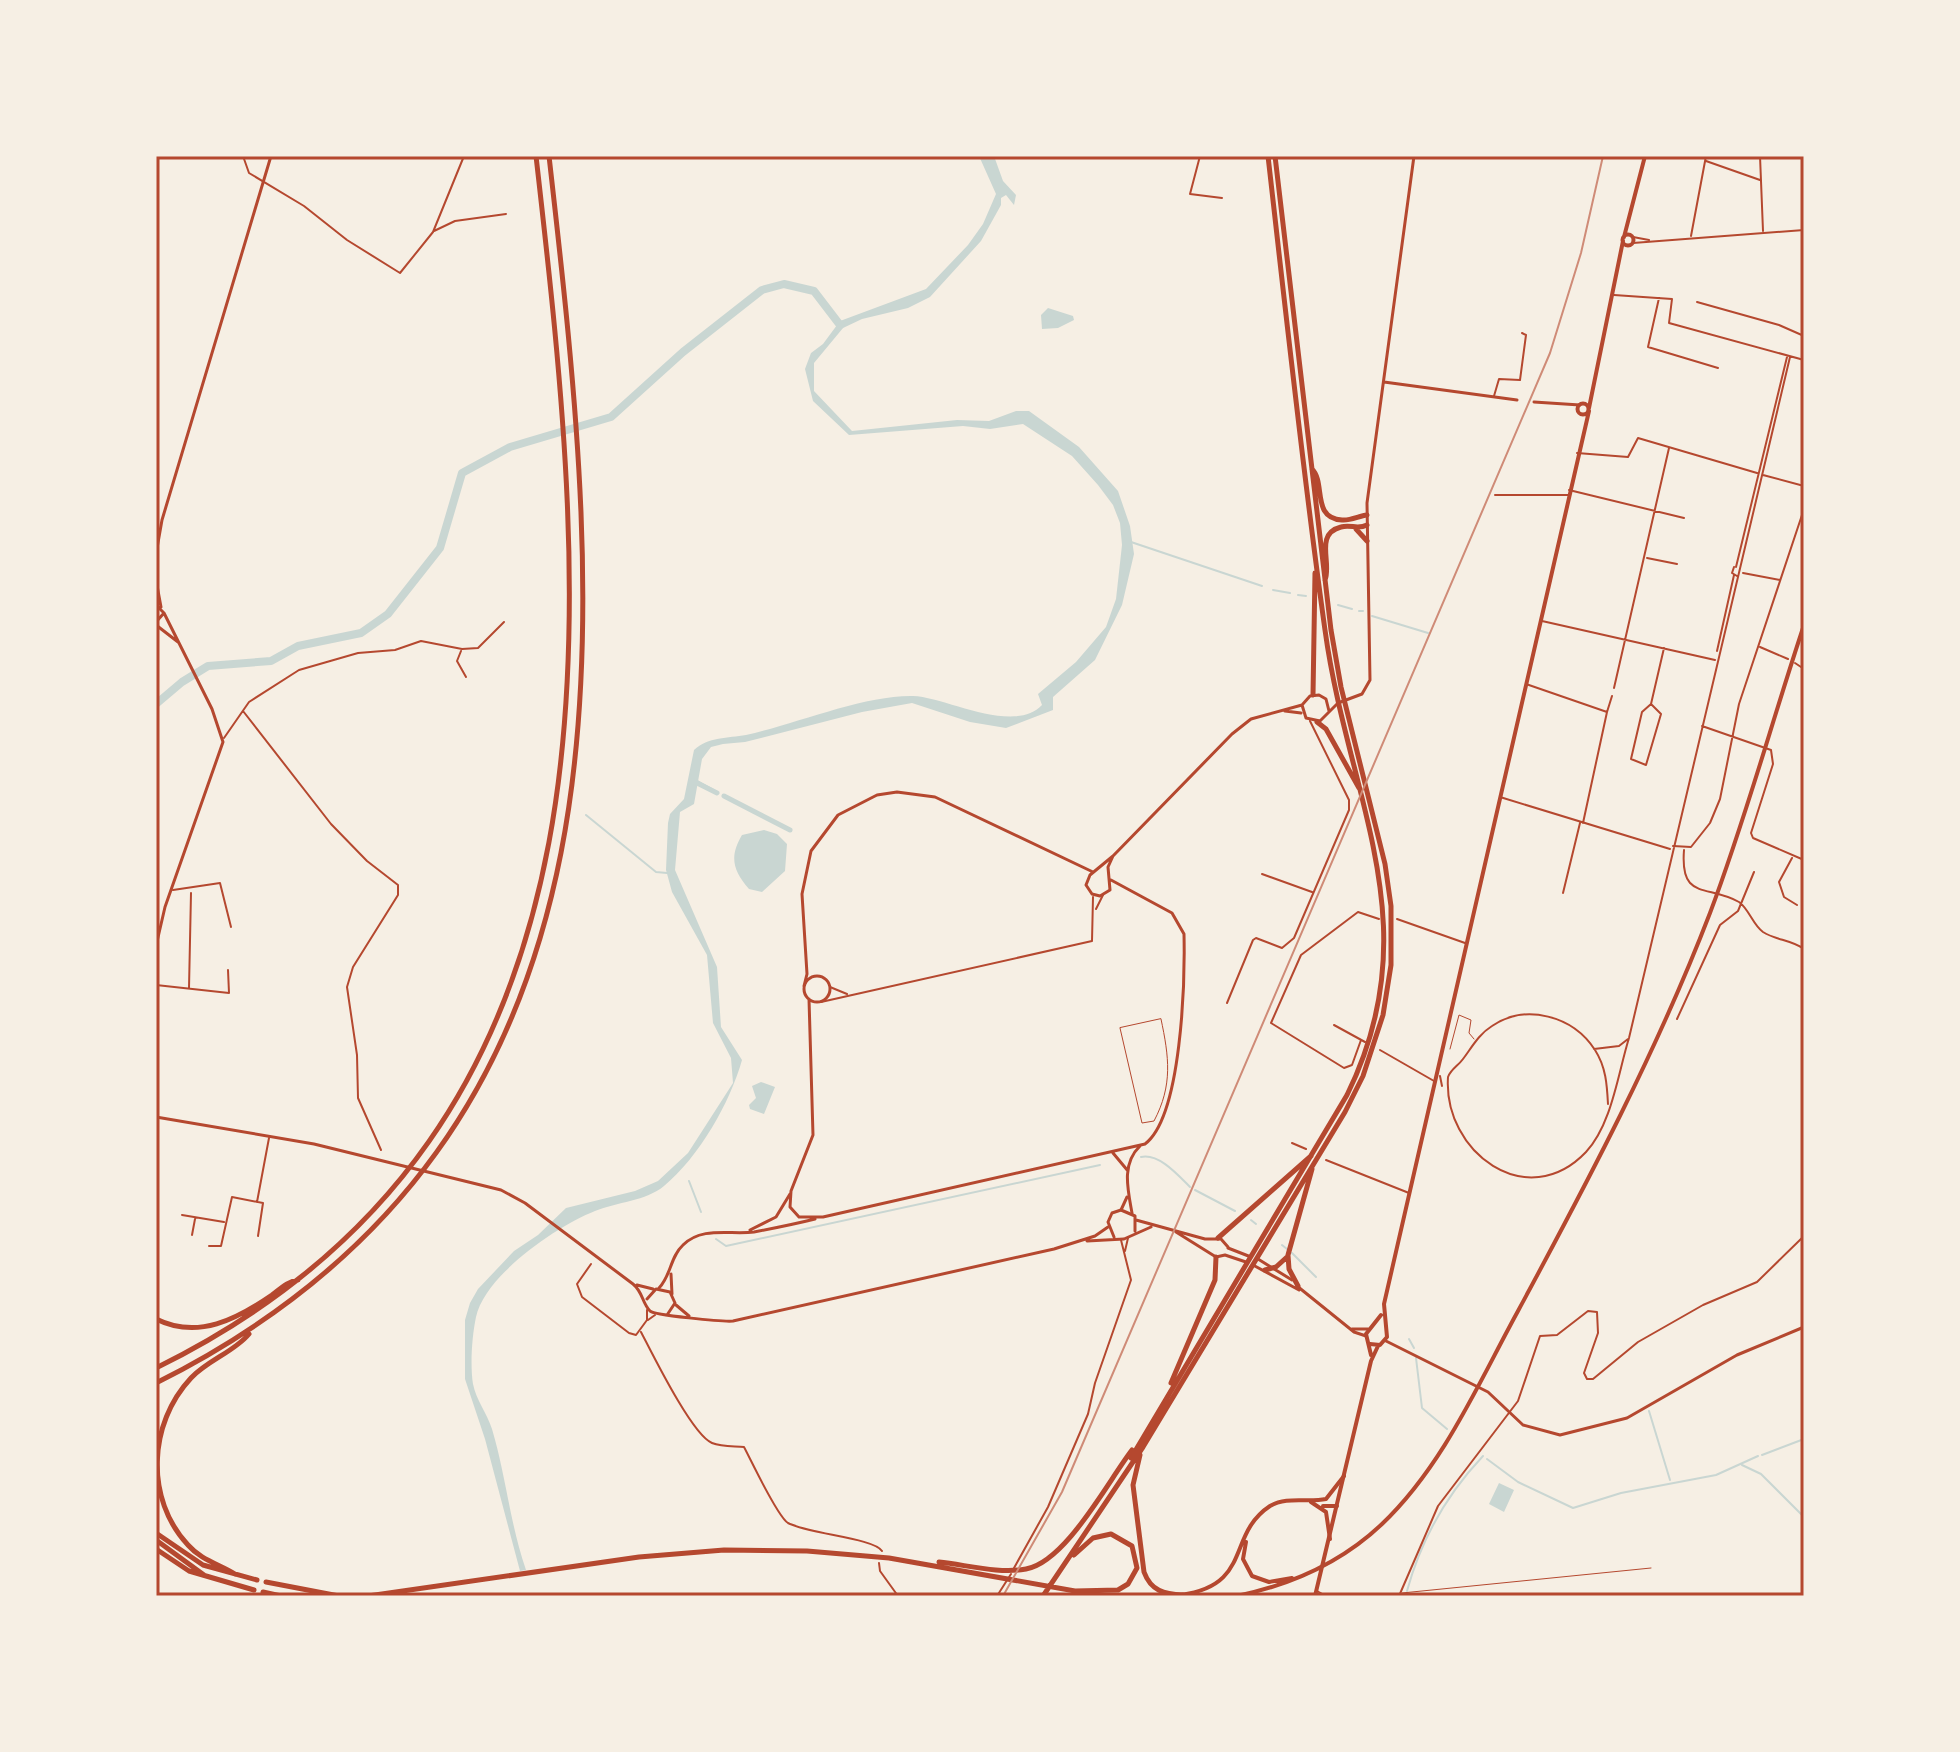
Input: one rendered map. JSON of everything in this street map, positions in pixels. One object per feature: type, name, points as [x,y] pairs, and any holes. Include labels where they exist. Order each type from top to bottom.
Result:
[{"type":"highway","points":[[156,1368],[227,1330],[299,1280],[375,1207],[415,1160],[451,1108],[482,1053],[507,996],[542,882],[562,760],[569,649],[566,460],[536,156]]},
{"type":"highway","points":[[156,1383],[252,1330],[329,1272],[390,1211],[465,1112],[489,1070],[520,1001],[551,902],[574,770],[583,650],[580,460],[549,156]]},
{"type":"highway","points":[[1268,156],[1317,568],[1359,788],[1388,907],[1375,1035]]},
{"type":"highway","points":[[1275,156],[1338,687]]},
{"type":"highway","points":[[1312,469],[1316,474],[1321,504],[1329,515],[1344,520],[1367,515]]},
{"type":"highway","points":[[1325,581],[1328,536],[1340,527],[1367,525]]},
{"type":"highway","points":[[1355,528],[1367,541]]},
{"type":"highway","points":[[1313,695],[1317,568]]},
{"type":"highway","points":[[1159,1408],[1348,1107],[1375,1035],[1388,989],[1392,944],[1370,804],[1358,778],[1326,729],[1314,721]]},
{"type":"highway","points":[[1043,1596],[1073,1556],[1237,1292],[1368,1055]]},
{"type":"highway","points":[[1216,1239],[1312,1155]]},
{"type":"highway","points":[[1265,1270],[1276,1267],[1288,1255],[1312,1167]]},
{"type":"highway","points":[[1288,1255],[1298,1286]]},
{"type":"highway","points":[[1183,1595],[1160,1592],[1150,1584],[1144,1572],[1134,1472],[1141,1445],[1215,1280],[1216,1257]]},
{"type":"highway","points":[[156,1319],[178,1328],[212,1326],[240,1314],[292,1280],[299,1280]]},
{"type":"highway","points":[[235,1574],[198,1555],[170,1518],[158,1480],[159,1440],[176,1398],[198,1372],[247,1338],[252,1330]]},
{"type":"highway","points":[[917,1562],[1024,1569],[1052,1557],[1141,1445]]},
{"type":"highway","points":[[156,1533],[203,1565],[257,1580]]},
{"type":"highway","points":[[368,1596],[655,1555],[742,1549],[834,1552],[917,1562],[1060,1588],[1076,1594],[1123,1588],[1132,1579],[1137,1562],[1129,1542],[1111,1534],[1093,1538],[1073,1556]]},
{"type":"highway","points":[[156,1540],[205,1575]]},
{"type":"highway","points":[[156,1549],[178,1565],[254,1590]]},
{"type":"highway","points":[[266,1582],[339,1596]]},
{"type":"highway","points":[[263,1592],[281,1596]]},
{"type":"main road","points":[[1371,1361],[1366,1336],[1383,1309],[1645,156]]},
{"type":"main road","points":[[1584,426],[1581,409],[1590,395]]},
{"type":"main road","points":[[1581,409],[1589,410]]},
{"type":"main road","points":[[1581,409],[1589,410]]},
{"type":"main road","points":[[1237,1596],[1307,1574],[1340,1557],[1394,1512],[1436,1458],[1590,1175],[1646,1065],[1724,875],[1804,625]]},
{"type":"main road","points":[[1316,1594],[1371,1361],[1386,1338],[1383,1309]]},
{"type":"main road","points":[[1375,1325],[1385,1328]]},
{"type":"main road","points":[[1370,1344],[1378,1346]]},
{"type":"main road","points":[[1326,1499],[1344,1476]]},
{"type":"main road","points":[[1176,1596],[1206,1591],[1219,1583],[1258,1518],[1274,1504],[1326,1499],[1337,1506]]},
{"type":"main road","points":[[1308,1501],[1321,1506],[1337,1506]]},
{"type":"main road","points":[[1321,1506],[1328,1516],[1330,1539]]},
{"type":"main road","points":[[1248,1536],[1243,1559],[1252,1576],[1269,1582],[1299,1577]]},
{"type":"main road","points":[[1256,1596],[1265,1589]]},
{"type":"main road","points":[[1076,1594],[1106,1596]]},
{"type":"street","points":[[243,156],[249,173],[264,180],[347,240],[400,273],[433,232],[464,156]]},
{"type":"street","points":[[156,554],[162,520],[271,156]]},
{"type":"street","points":[[1200,156],[1190,194],[1222,198]]},
{"type":"street","points":[[1314,721],[1338,703],[1362,694],[1370,680],[1367,515],[1414,156]]},
{"type":"street","points":[[1760,156],[1763,233]]},
{"type":"street","points":[[1691,238],[1705,158],[1761,180]]},
{"type":"street","points":[[433,232],[455,221],[506,214]]},
{"type":"street","points":[[1628,240],[1804,230]]},
{"type":"street","points":[[1613,294],[1672,299],[1669,323],[1804,360]]},
{"type":"street","points":[[1659,298],[1648,347],[1718,368]]},
{"type":"street","points":[[1697,302],[1779,325],[1804,336]]},
{"type":"street","points":[[1494,397],[1499,379],[1520,380],[1526,335],[1522,333]]},
{"type":"street","points":[[1608,1104],[1607,1082],[1594,1049],[1569,1025],[1541,1014],[1506,1019],[1492,1025],[1476,1040],[1448,1077],[1454,1118],[1465,1138],[1496,1171],[1517,1176],[1553,1175],[1570,1165],[1595,1139],[1608,1104],[1629,1038],[1789,356]]},
{"type":"street","points":[[1384,382],[1517,400]]},
{"type":"street","points":[[1534,402],[1581,409]]},
{"type":"street","points":[[1577,453],[1628,457],[1638,438],[1804,486]]},
{"type":"street","points":[[1614,688],[1669,448]]},
{"type":"street","points":[[1495,495],[1568,492],[1684,518]]},
{"type":"street","points":[[1499,797],[1673,848],[1685,848],[1700,839],[1720,799],[1739,704],[1804,509]]},
{"type":"street","points":[[1645,557],[1677,564]]},
{"type":"street","points":[[1738,567],[1742,573]]},
{"type":"street","points":[[1735,576],[1742,573],[1782,580]]},
{"type":"street","points":[[156,580],[158,606],[185,652],[212,709],[222,740]]},
{"type":"street","points":[[164,613],[156,623],[181,645]]},
{"type":"street","points":[[1539,620],[1716,660]]},
{"type":"street","points":[[156,946],[171,890],[222,740],[249,702],[278,682],[333,660],[371,650],[395,650],[426,640],[462,649],[486,644],[504,622]]},
{"type":"street","points":[[1759,647],[1788,659]]},
{"type":"street","points":[[1651,704],[1661,714],[1646,765],[1631,759],[1642,712],[1651,704],[1664,648]]},
{"type":"street","points":[[462,649],[457,661],[466,677]]},
{"type":"street","points":[[1795,663],[1804,669]]},
{"type":"street","points":[[1525,683],[1607,712]]},
{"type":"street","points":[[809,999],[821,1002],[1092,941],[1095,910],[1092,894],[1086,885],[1095,872],[1239,728],[1258,716],[1302,705],[1313,695],[1338,703]]},
{"type":"street","points":[[1563,893],[1612,696]]},
{"type":"street","points":[[1326,699],[1329,711]]},
{"type":"street","points":[[1302,705],[1303,714]]},
{"type":"street","points":[[243,711],[331,824],[367,861],[398,885],[398,895],[353,967],[347,987],[357,1055],[358,1098],[381,1150]]},
{"type":"street","points":[[1227,1003],[1253,940],[1256,938],[1282,948],[1289,944],[1349,805],[1314,721],[1303,714],[1281,711]]},
{"type":"street","points":[[1701,726],[1771,750],[1774,756],[1751,833],[1753,838],[1804,860]]},
{"type":"street","points":[[742,1233],[773,1220],[791,1191],[813,1135],[802,894],[807,860],[826,827],[858,801],[897,792],[935,797],[1095,872],[1108,875]]},
{"type":"street","points":[[1685,848],[1683,866],[1688,883],[1741,903],[1763,931],[1804,949]]},
{"type":"street","points":[[1113,856],[1108,875],[1111,880],[1172,913],[1184,934],[1172,1096],[1154,1136],[1130,1157],[1129,1194],[1136,1220],[1135,1231]]},
{"type":"street","points":[[1792,857],[1779,882],[1784,897],[1797,905]]},
{"type":"street","points":[[1677,1019],[1720,925],[1738,911],[1754,872]]},
{"type":"street","points":[[1262,874],[1313,893]]},
{"type":"street","points":[[1095,910],[1103,895],[1110,890],[1111,880]]},
{"type":"street","points":[[171,890],[220,884],[231,927]]},
{"type":"street","points":[[189,989],[191,893]]},
{"type":"street","points":[[1092,894],[1103,895]]},
{"type":"street","points":[[1334,1025],[1363,1041],[1352,1065],[1344,1068],[1271,1023],[1301,955],[1358,912],[1379,919]]},
{"type":"street","points":[[1397,919],[1466,944]]},
{"type":"street","points":[[156,985],[230,993],[228,970]]},
{"type":"street","points":[[804,986],[808,979],[818,976],[830,987],[852,995]]},
{"type":"street","points":[[821,1002],[828,997],[830,987]]},
{"type":"street","points":[[1594,1049],[1619,1046],[1629,1038]]},
{"type":"street","points":[[1380,1050],[1435,1082]]},
{"type":"street","points":[[1438,1075],[1448,1077]]},
{"type":"street","points":[[1438,1075],[1442,1086]]},
{"type":"street","points":[[156,1117],[269,1136],[480,1184],[525,1203],[633,1284],[646,1302],[647,1320],[641,1332],[651,1357],[705,1439],[721,1445],[744,1447],[785,1521],[820,1535],[870,1542],[882,1551]]},
{"type":"street","points":[[257,1202],[269,1136]]},
{"type":"street","points":[[1292,1143],[1306,1149]]},
{"type":"street","points":[[692,1318],[675,1303],[672,1267],[677,1251],[693,1238],[707,1233],[742,1233],[823,1217],[1140,1146]]},
{"type":"street","points":[[1113,1153],[1128,1171]]},
{"type":"street","points":[[1326,1160],[1409,1193]]},
{"type":"street","points":[[791,1191],[790,1205],[794,1214],[803,1218],[823,1217]]},
{"type":"street","points":[[1121,1210],[1129,1194]]},
{"type":"street","points":[[209,1246],[221,1246],[230,1198],[264,1206],[258,1236]]},
{"type":"street","points":[[1079,1242],[1108,1227],[1112,1213],[1121,1210],[1132,1213]]},
{"type":"street","points":[[182,1215],[225,1223]]},
{"type":"street","points":[[192,1235],[195,1217]]},
{"type":"street","points":[[1136,1220],[1176,1232],[1224,1240],[1228,1248],[1276,1267],[1305,1294]]},
{"type":"street","points":[[1125,1252],[1128,1238],[1135,1231],[1154,1226]]},
{"type":"street","points":[[1108,1227],[1114,1237]]},
{"type":"street","points":[[1176,1232],[1216,1257],[1225,1255],[1265,1270],[1305,1294],[1350,1329],[1366,1336]]},
{"type":"street","points":[[1400,1595],[1438,1506],[1521,1395],[1528,1363],[1543,1334],[1557,1335],[1588,1311],[1597,1312],[1598,1333],[1584,1373],[1587,1379],[1593,1379],[1638,1342],[1703,1305],[1757,1282],[1804,1236]]},
{"type":"street","points":[[647,1320],[655,1315],[667,1315],[733,1321],[1079,1242],[1128,1238]]},
{"type":"street","points":[[997,1596],[1048,1507],[1088,1414],[1095,1383],[1131,1280],[1120,1239]]},
{"type":"street","points":[[1209,1250],[1216,1239]]},
{"type":"street","points":[[1225,1255],[1228,1248]]},
{"type":"street","points":[[591,1264],[577,1284],[582,1297],[629,1333],[641,1332]]},
{"type":"street","points":[[646,1302],[672,1267]]},
{"type":"street","points":[[633,1284],[672,1294]]},
{"type":"street","points":[[667,1315],[675,1303]]},
{"type":"street","points":[[647,1308],[655,1315]]},
{"type":"street","points":[[1386,1338],[1488,1392],[1509,1414],[1528,1427],[1560,1435],[1616,1423],[1737,1355],[1804,1327]]},
{"type":"street","points":[[1350,1329],[1368,1329]]},
{"type":"street","points":[[879,1563],[880,1571],[898,1596]]},
{"type":"street","points":[[1316,1594],[1326,1596]]},
{"type":"lane","points":[[1450,1049],[1459,1015],[1471,1020],[1469,1033],[1476,1040]]},
{"type":"lane","points":[[1161,1019],[1170,1060],[1165,1100],[1154,1121],[1142,1123],[1120,1028],[1138,1022],[1161,1019]]},
{"type":"lane","points":[[1400,1595],[1473,1583],[1651,1568]]},
{"type":"shaded area","points":[[979,156],[994,156],[1003,181],[1016,195],[1014,205],[1006,195],[1001,198],[1001,205],[981,241],[930,297],[908,308],[862,319],[843,328],[814,363],[814,391],[852,431],[957,420],[989,421],[1016,411],[1029,411],[1079,447],[1118,491],[1130,526],[1134,554],[1122,605],[1095,660],[1053,697],[1053,710],[1006,728],[970,722],[912,703],[711,747],[702,759],[694,804],[680,812],[675,870],[717,967],[721,1027],[742,1060],[730,1094],[712,1128],[677,1174],[657,1191],[595,1211],[543,1240],[508,1269],[482,1301],[473,1333],[473,1384],[497,1447],[526,1570],[520,1571],[485,1439],[465,1379],[465,1320],[470,1303],[478,1289],[514,1251],[538,1235],[566,1208],[635,1191],[658,1181],[688,1153],[733,1083],[731,1058],[713,1023],[707,955],[672,892],[666,870],[670,814],[684,799],[694,750],[712,740],[746,735],[852,705],[894,697],[927,698],[997,716],[1029,713],[1042,705],[1038,694],[1076,662],[1106,627],[1116,599],[1122,545],[1120,523],[1113,505],[1072,456],[1023,424],[990,429],[963,426],[849,435],[813,401],[805,369],[811,353],[823,344],[840,321],[926,289],[968,245],[983,224],[996,194]]},
{"type":"shaded area","points":[[1048,308],[1073,316],[1074,320],[1058,328],[1042,329],[1041,315]]},
{"type":"shaded area","points":[[764,830],[777,834],[787,844],[785,871],[762,892],[749,889],[736,869],[734,857],[742,835]]},
{"type":"shaded area","points":[[761,1082],[775,1087],[764,1114],[750,1109],[749,1105],[756,1098],[752,1086]]},
{"type":"shaded area","points":[[1499,1483],[1514,1490],[1504,1512],[1489,1504]]},
{"type":"waterway","points":[[156,704],[182,682],[208,666],[271,661],[298,646],[361,633],[388,614],[440,548],[462,473],[510,447],[611,417],[683,352],[762,290],[784,284],[814,291],[840,325]]},
{"type":"waterway","points":[[1131,542],[1262,586]]},
{"type":"waterway","points":[[1273,590],[1290,593]]},
{"type":"waterway","points":[[1298,595],[1306,596]]},
{"type":"waterway","points":[[1338,605],[1352,609]]},
{"type":"waterway","points":[[1372,616],[1428,633]]},
{"type":"waterway","points":[[693,781],[717,793]]},
{"type":"waterway","points":[[697,781],[717,792]]},
{"type":"waterway","points":[[723,795],[791,831]]},
{"type":"waterway","points":[[724,796],[790,830]]},
{"type":"waterway","points":[[586,815],[656,872],[667,873]]},
{"type":"waterway","points":[[1141,1157],[1155,1158],[1190,1187]]},
{"type":"waterway","points":[[716,1239],[726,1246],[1100,1165]]},
{"type":"waterway","points":[[689,1181],[701,1212]]},
{"type":"waterway","points":[[1195,1190],[1235,1211]]},
{"type":"waterway","points":[[1251,1220],[1256,1224]]},
{"type":"waterway","points":[[1282,1245],[1287,1249]]},
{"type":"waterway","points":[[1292,1253],[1316,1277]]},
{"type":"waterway","points":[[1409,1339],[1414,1348]]},
{"type":"waterway","points":[[1416,1358],[1422,1408],[1447,1429]]},
{"type":"waterway","points":[[1649,1411],[1670,1480]]},
{"type":"waterway","points":[[1762,1455],[1804,1439]]},
{"type":"waterway","points":[[1407,1591],[1437,1519],[1458,1486],[1483,1456]]},
{"type":"waterway","points":[[1487,1459],[1518,1482],[1573,1508],[1621,1493],[1716,1475],[1758,1456]]},
{"type":"waterway","points":[[1742,1465],[1761,1474],[1804,1517]]},
{"type":"waterway","points":[[1408,1593],[1413,1596]]},
{"type":"railway","points":[[1003,1596],[1062,1492],[1550,353],[1581,253],[1603,156]]}]
